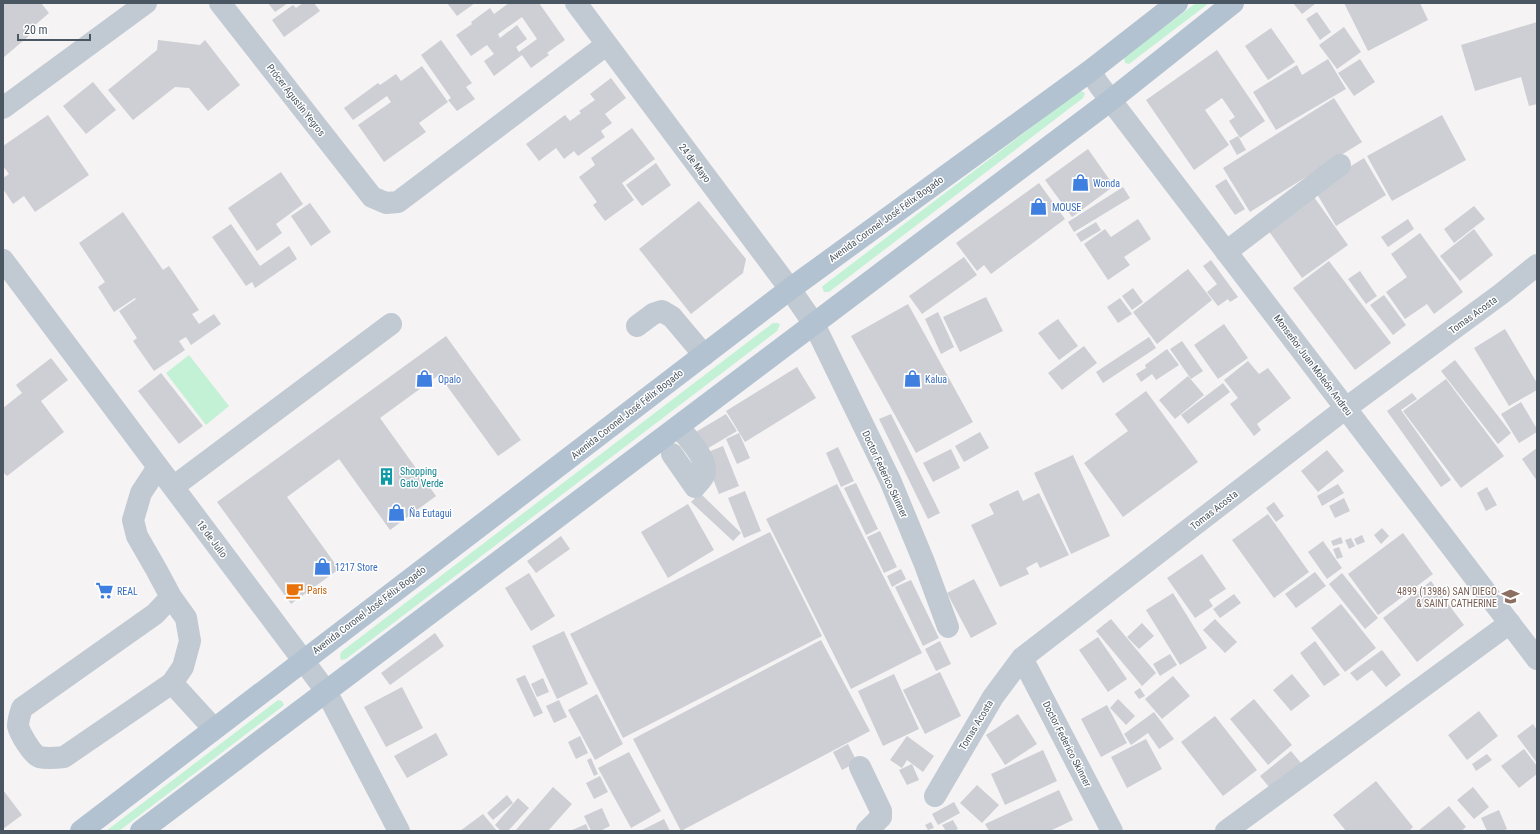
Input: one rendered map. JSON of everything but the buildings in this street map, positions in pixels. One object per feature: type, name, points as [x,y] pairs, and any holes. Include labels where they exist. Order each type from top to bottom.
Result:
[{"type":"main road","name":"Avenida Coronel José Félix Bogado","points":[[81,831],[790,289],[1090,71],[1177,3]]},
{"type":"main road","points":[[141,831],[1111,100],[1234,3]]},
{"type":"street","points":[[3,108],[146,3]]},
{"type":"street","name":"Prócer Agustín Yegros","points":[[220,3],[372,197],[386,203],[398,202],[606,45]]},
{"type":"street","name":"24 de Mayo","points":[[576,3],[790,289],[814,324]]},
{"type":"street","name":"Monseñor Juan Moleón Andreu","points":[[1090,71],[1226,252],[1537,659]]},
{"type":"street","points":[[1226,252],[1340,165]]},
{"type":"street","name":"18 de Julio","points":[[3,260],[326,691],[399,831]]},
{"type":"street","name":"Tomas Acosta","points":[[935,796],[993,697],[1022,658],[1346,408],[1501,294],[1537,265]]},
{"type":"street","points":[[637,326],[653,314],[662,311],[672,317],[704,355]]},
{"type":"street","points":[[173,487],[391,324]]},
{"type":"street","name":"Doctor Federico Skinner","points":[[814,324],[890,480],[924,562],[948,627]]},
{"type":"street","points":[[672,454],[695,487],[705,474],[705,466],[689,438],[678,427]]},
{"type":"street","points":[[158,467],[141,493],[133,520],[137,536],[171,597],[186,618],[190,641],[183,667],[172,683],[64,757],[51,758],[38,756],[31,751],[18,727],[22,708],[155,614],[171,597]]},
{"type":"street","points":[[1226,831],[1510,623]]},
{"type":"street","name":"Doctor Federico Skinner","points":[[1022,658],[1112,831]]},
{"type":"street","points":[[172,683],[214,729]]},
{"type":"street","points":[[860,767],[880,808],[874,824]]},
{"type":"green space","points":[[1196,3],[1209,3],[1129,64],[1125,63],[1124,57]]},
{"type":"green space","points":[[1081,91],[1085,93],[1083,98],[829,292],[824,292],[822,287],[824,285]]},
{"type":"green space","points":[[773,323],[778,323],[780,325],[777,331],[346,659],[341,660],[341,652]]},
{"type":"green space","points":[[189,355],[229,406],[206,425],[166,373]]},
{"type":"green space","points":[[278,700],[282,701],[283,706],[119,831],[106,831]]},
{"type":"place","name":"Wonda","points":[[1080,183]]},
{"type":"place","name":"MOUSE","points":[[1039,207]]},
{"type":"place","name":"Opalo","points":[[425,379]]},
{"type":"place","name":"Kalua","points":[[912,379]]},
{"type":"place","name":"Shopping Gato Verde","points":[[387,477]]},
{"type":"place","name":"Ña Eutagui","points":[[396,513]]},
{"type":"place","name":"1217 Store","points":[[322,567]]},
{"type":"place","name":"Paris","points":[[294,590]]},
{"type":"place","name":"REAL","points":[[104,591]]},
{"type":"place","name":"4899 (13986) SAN DIEGO & SAINT CATHERINE","points":[[1510,597]]}]
